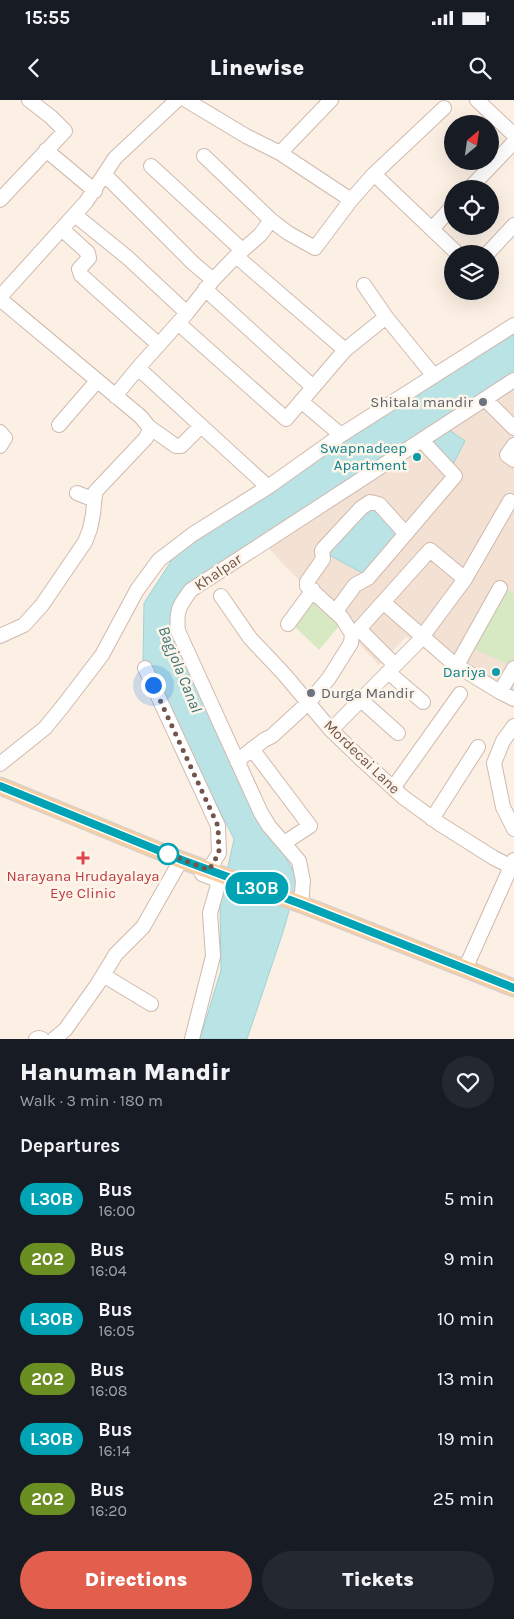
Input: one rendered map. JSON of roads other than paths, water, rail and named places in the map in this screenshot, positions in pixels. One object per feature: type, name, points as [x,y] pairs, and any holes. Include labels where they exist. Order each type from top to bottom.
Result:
[{"type":"main road","points":[[0,786],[180,862],[212,871],[301,904],[514,988]]},
{"type":"street","points":[[0,200],[64,131],[51,117],[28,100]]},
{"type":"street","points":[[177,100],[115,158],[95,190],[1,301],[141,417],[149,427],[176,446],[181,446],[201,426]]},
{"type":"street","points":[[186,100],[246,136],[280,153],[351,200]]},
{"type":"street","points":[[478,100],[514,135]]},
{"type":"street","points":[[280,153],[323,102]]},
{"type":"street","points":[[204,156],[271,220],[288,234],[315,248],[351,200],[374,174],[444,108]]},
{"type":"street","points":[[478,180],[514,142]]},
{"type":"street","points":[[46,150],[95,190]]},
{"type":"street","points":[[151,166],[239,253],[345,350]]},
{"type":"street","points":[[374,174],[449,245]]},
{"type":"street","points":[[105,175],[187,257],[209,285],[313,387]]},
{"type":"street","points":[[75,215],[128,258],[183,318],[286,419],[345,350],[386,317]]},
{"type":"street","points":[[432,229],[444,216]]},
{"type":"street","points":[[115,396],[209,285],[239,253],[260,235],[271,220]]},
{"type":"street","points":[[495,245],[514,225]]},
{"type":"street","points":[[63,230],[88,253],[89,258],[80,270],[81,275],[159,345]]},
{"type":"street","points":[[364,286],[386,317],[434,376]]},
{"type":"street","points":[[0,764],[45,728],[74,692],[102,655],[137,590],[159,560],[193,534],[268,487],[340,435],[514,325]]},
{"type":"street","points":[[138,368],[268,487]]},
{"type":"street","name":"Khalpar","points":[[301,904],[303,881],[299,862],[265,819],[178,631],[176,615],[182,602],[191,590],[514,380]]},
{"type":"street","points":[[59,425],[97,381]]},
{"type":"street","points":[[484,399],[514,428]]},
{"type":"street","points":[[301,401],[340,435]]},
{"type":"street","points":[[0,636],[24,625],[42,605],[85,542],[90,529],[95,492],[146,438],[149,427]]},
{"type":"street","points":[[0,432],[5,438],[0,446]]},
{"type":"street","points":[[514,445],[507,455],[514,460]]},
{"type":"street","points":[[336,612],[355,585],[368,578],[455,476],[427,446]]},
{"type":"street","points":[[77,493],[87,497],[94,497]]},
{"type":"street","points":[[237,760],[272,736],[308,702],[329,678],[351,643],[352,634],[336,612],[314,590],[307,586],[307,582],[323,559],[322,551],[324,548],[367,503],[374,502],[379,504],[406,534]]},
{"type":"street","points":[[331,730],[423,636],[465,579],[510,502]]},
{"type":"street","points":[[424,702],[359,629],[430,550],[465,579]]},
{"type":"street","points":[[457,666],[500,588]]},
{"type":"street","points":[[288,624],[314,590]]},
{"type":"street","name":"Mordecai Lane","points":[[221,596],[250,638],[331,730],[393,788],[432,819],[494,858],[512,863]]},
{"type":"street","points":[[383,602],[457,666],[514,699]]},
{"type":"street","points":[[145,668],[218,826],[219,853],[212,871]]},
{"type":"street","points":[[500,692],[514,668]]},
{"type":"street","points":[[393,788],[460,694]]},
{"type":"street","points":[[361,700],[398,733]]},
{"type":"street","points":[[514,726],[503,741],[494,763],[503,807],[514,827]]},
{"type":"street","points":[[432,819],[478,747]]},
{"type":"street","points":[[252,749],[310,826],[284,843]]},
{"type":"street","points":[[54,1039],[65,1030],[116,954],[143,927],[180,862],[218,882],[210,913],[213,956],[192,1039]]},
{"type":"street","points":[[465,969],[512,863]]},
{"type":"street","points":[[103,975],[151,1004]]},
{"type":"street","points":[[36,1039],[42,1039]]},
{"type":"water","name":"Bagjola Canal","points":[[514,332],[514,381],[189,586],[174,613],[262,816],[298,879],[283,932],[247,1039],[200,1039],[221,970],[220,903],[234,839],[143,660],[144,603],[179,549]]},
{"type":"water","points":[[448,429],[465,441],[451,468],[430,443]]},
{"type":"water","points":[[369,503],[399,532],[366,575],[324,552]]},
{"type":"place","name":"Shitala mandir","points":[[483,402]]},
{"type":"place","name":"Swapnadeep Apartment","points":[[417,457]]},
{"type":"place","name":"Dariya","points":[[496,672]]},
{"type":"place","name":"Durga Mandir","points":[[311,693]]},
{"type":"place","name":"Narayana Hrudayalaya Eye Clinic","points":[[83,858]]}]
